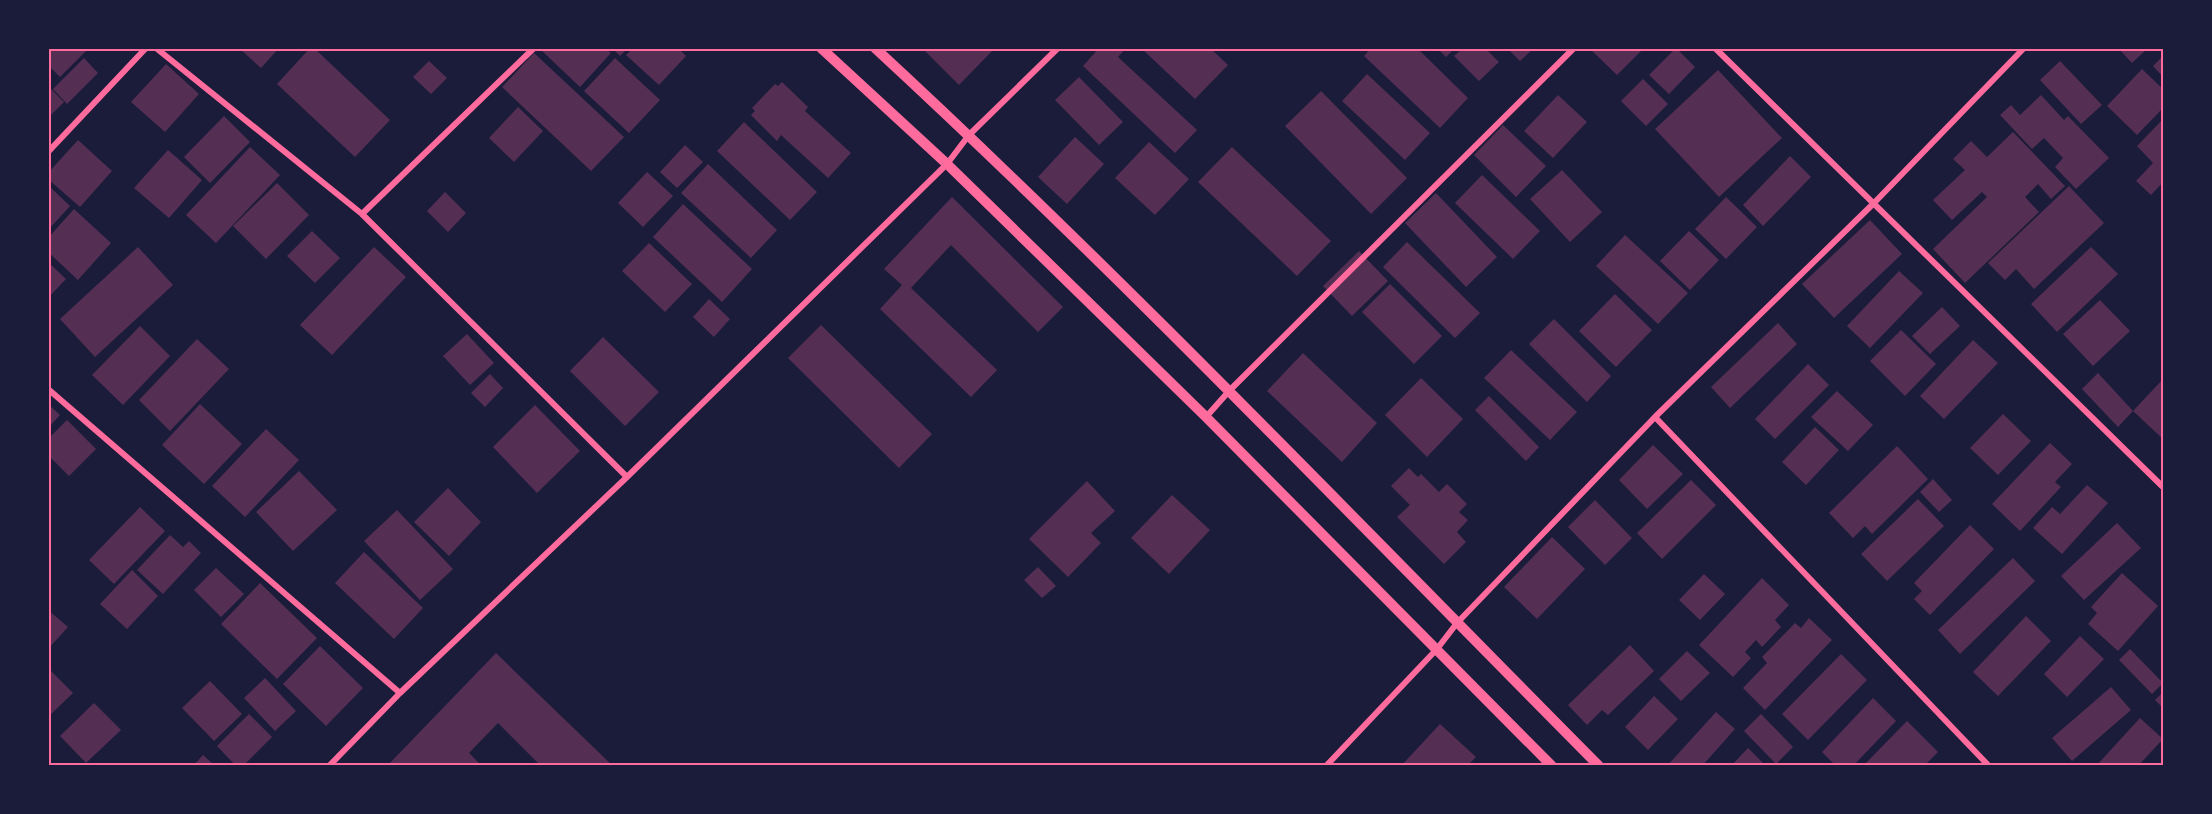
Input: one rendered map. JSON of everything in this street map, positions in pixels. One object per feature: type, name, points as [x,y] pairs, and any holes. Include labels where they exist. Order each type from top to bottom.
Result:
[{"type":"street","points":[[48,152],[146,48]]},
{"type":"street","points":[[156,48],[362,214],[627,477]]},
{"type":"street","points":[[362,214],[534,48]]},
{"type":"street","points":[[821,48],[947,164],[1206,417],[1552,766]]},
{"type":"street","points":[[875,48],[969,135],[1230,390],[1599,766]]},
{"type":"street","points":[[329,766],[400,693],[627,477],[947,164],[969,135],[1058,48]]},
{"type":"street","points":[[1206,417],[1230,390],[1574,48]]},
{"type":"street","points":[[1714,48],[2164,488]]},
{"type":"street","points":[[1326,766],[1437,649],[1457,623],[1655,417],[1874,202],[2024,48]]},
{"type":"street","points":[[48,389],[400,693]]},
{"type":"street","points":[[1655,417],[1989,766]]},
{"type":"building","points":[[48,48],[89,48],[60,77],[48,65]]},
{"type":"building","points":[[239,48],[279,48],[261,68]]},
{"type":"building","points":[[310,48],[314,48],[390,120],[355,157],[277,84]]},
{"type":"building","points":[[539,48],[605,48],[611,53],[580,87]]},
{"type":"building","points":[[612,48],[628,48],[620,56]]},
{"type":"building","points":[[633,48],[678,48],[686,56],[659,85],[626,55]]},
{"type":"building","points":[[922,48],[995,48],[959,85]]},
{"type":"building","points":[[1099,48],[1126,48],[1118,57],[1197,130],[1175,153],[1083,66]]},
{"type":"building","points":[[1141,48],[1210,48],[1228,65],[1195,99]]},
{"type":"building","points":[[1371,48],[1417,48],[1468,98],[1440,128],[1364,56]]},
{"type":"building","points":[[1437,48],[1455,48],[1446,57]]},
{"type":"building","points":[[1463,48],[1485,48],[1499,62],[1479,81],[1454,56]]},
{"type":"building","points":[[1507,48],[1534,48],[1520,61]]},
{"type":"building","points":[[1589,48],[1644,48],[1617,75]]},
{"type":"building","points":[[1676,48],[1695,67],[1669,94],[1649,75]]},
{"type":"building","points":[[2118,48],[2148,48],[2132,63]]},
{"type":"building","points":[[534,53],[624,137],[591,171],[502,87]]},
{"type":"building","points":[[2164,55],[2164,78],[2153,66]]},
{"type":"building","points":[[84,58],[98,73],[67,104],[53,89]]},
{"type":"building","points":[[615,58],[660,100],[629,133],[584,91]]},
{"type":"building","points":[[429,61],[447,78],[431,94],[413,77]]},
{"type":"building","points":[[2060,61],[2102,105],[2081,124],[2040,80]]},
{"type":"building","points":[[166,64],[199,94],[165,132],[131,102]]},
{"type":"building","points":[[2142,69],[2164,90],[2164,107],[2137,135],[2107,106]]},
{"type":"building","points":[[1718,70],[1782,138],[1719,197],[1655,129]]},
{"type":"building","points":[[1367,74],[1430,133],[1405,160],[1342,101]]},
{"type":"building","points":[[1079,77],[1123,122],[1099,145],[1055,100]]},
{"type":"building","points":[[1643,79],[1668,104],[1646,126],[1621,101]]},
{"type":"building","points":[[782,82],[808,107],[805,111],[851,153],[828,178],[781,135],[777,141],[751,115],[755,111],[752,108],[775,84],[778,86]]},
{"type":"building","points":[[48,86],[64,102],[48,118]]},
{"type":"building","points":[[1321,91],[1407,178],[1371,214],[1285,126]]},
{"type":"building","points":[[1558,95],[1587,122],[1553,158],[1524,131]]},
{"type":"building","points":[[2041,95],[2064,120],[2068,116],[2109,158],[2076,189],[2055,167],[2063,158],[2044,138],[2032,149],[2000,115],[2011,105],[2020,115]]},
{"type":"building","points":[[518,107],[543,131],[514,162],[489,138]]},
{"type":"building","points":[[224,116],[250,142],[210,183],[184,157]]},
{"type":"building","points":[[2164,118],[2164,181],[2151,195],[2136,181],[2153,163],[2137,146]]},
{"type":"building","points":[[744,122],[817,192],[790,220],[717,151]]},
{"type":"building","points":[[1503,125],[1546,166],[1516,197],[1474,155]]},
{"type":"building","points":[[2013,132],[2065,186],[2051,199],[2038,184],[2025,197],[2039,212],[1965,283],[1933,249],[1987,197],[1982,192],[1952,220],[1933,200],[1965,170],[1953,159],[1971,141],[1987,157]]},
{"type":"building","points":[[1075,137],[1104,164],[1067,204],[1038,177]]},
{"type":"building","points":[[78,140],[112,171],[80,207],[48,179],[48,173]]},
{"type":"building","points":[[1149,142],[1189,179],[1155,215],[1115,178]]},
{"type":"building","points":[[685,145],[703,162],[677,188],[660,172]]},
{"type":"building","points":[[250,147],[280,175],[216,243],[186,215]]},
{"type":"building","points":[[1232,147],[1331,241],[1297,276],[1198,182]]},
{"type":"building","points":[[168,150],[202,180],[169,218],[134,188]]},
{"type":"building","points":[[1790,156],[1811,177],[1763,226],[1743,205]]},
{"type":"building","points":[[708,164],[777,230],[751,258],[681,193]]},
{"type":"building","points":[[1562,170],[1602,212],[1570,242],[1530,199]]},
{"type":"building","points":[[647,172],[673,196],[643,227],[618,203]]},
{"type":"building","points":[[1482,175],[1540,231],[1513,259],[1455,203]]},
{"type":"building","points":[[277,183],[309,215],[266,259],[233,226]]},
{"type":"building","points":[[48,185],[70,206],[48,230]]},
{"type":"building","points":[[2069,186],[2104,223],[2034,289],[2016,269],[2005,280],[1988,263]]},
{"type":"building","points":[[445,192],[466,213],[448,232],[427,211]]},
{"type":"building","points":[[1436,193],[1497,257],[1466,287],[1405,223]]},
{"type":"building","points":[[952,197],[1063,307],[1038,332],[951,245],[911,288],[997,370],[971,397],[880,309],[902,285],[884,269]]},
{"type":"building","points":[[1726,197],[1757,227],[1726,259],[1695,229]]},
{"type":"building","points":[[683,204],[752,269],[722,302],[653,237]]},
{"type":"building","points":[[74,209],[111,243],[78,280],[48,252],[48,238]]},
{"type":"building","points":[[1870,220],[1902,254],[1834,318],[1802,284]]},
{"type":"building","points":[[312,231],[340,258],[315,283],[287,256]]},
{"type":"building","points":[[1689,231],[1719,260],[1690,290],[1660,261]]},
{"type":"building","points":[[1625,235],[1688,293],[1658,324],[1596,266]]},
{"type":"building","points":[[1407,242],[1480,313],[1455,338],[1383,267]]},
{"type":"building","points":[[649,243],[692,284],[665,312],[622,271]]},
{"type":"building","points":[[138,247],[173,285],[95,357],[60,319]]},
{"type":"building","points":[[374,247],[406,277],[332,355],[300,325]]},
{"type":"building","points":[[2091,247],[2118,274],[2057,332],[2031,304]]},
{"type":"building","points":[[1359,251],[1388,281],[1352,316],[1323,286]]},
{"type":"building","points":[[48,262],[66,279],[48,298]]},
{"type":"building","points":[[1899,271],[1923,293],[1870,348],[1847,326]]},
{"type":"building","points":[[1390,284],[1442,336],[1414,364],[1362,312]]},
{"type":"building","points":[[1615,294],[1652,330],[1616,367],[1579,331]]},
{"type":"building","points":[[709,299],[730,319],[714,337],[693,317]]},
{"type":"building","points":[[2100,300],[2130,331],[2093,366],[2063,334]]},
{"type":"building","points":[[1942,307],[1960,326],[1930,354],[1912,336]]},
{"type":"building","points":[[1554,319],[1611,376],[1587,402],[1529,344]]},
{"type":"building","points":[[1778,323],[1797,344],[1730,408],[1711,387]]},
{"type":"building","points":[[821,325],[932,434],[899,468],[788,358]]},
{"type":"building","points":[[140,326],[170,356],[123,405],[92,375]]},
{"type":"building","points":[[1901,330],[1936,364],[1905,396],[1870,361]]},
{"type":"building","points":[[467,334],[494,363],[470,385],[443,356]]},
{"type":"building","points":[[603,337],[659,392],[625,426],[570,371]]},
{"type":"building","points":[[197,339],[229,369],[170,431],[139,400]]},
{"type":"building","points":[[1973,340],[1998,363],[1944,419],[1920,396]]},
{"type":"building","points":[[1511,350],[1577,412],[1550,440],[1484,378]]},
{"type":"building","points":[[1303,353],[1377,423],[1342,462],[1267,391]]},
{"type":"building","points":[[1808,364],[1829,385],[1775,439],[1755,419]]},
{"type":"building","points":[[2098,373],[2133,411],[2118,427],[2082,389]]},
{"type":"building","points":[[490,374],[503,388],[485,407],[471,393]]},
{"type":"building","points":[[1421,378],[1463,419],[1427,457],[1385,415]]},
{"type":"building","points":[[2164,378],[2164,440],[2133,411]]},
{"type":"building","points":[[1837,391],[1873,425],[1848,451],[1811,417]]},
{"type":"building","points":[[1489,396],[1539,447],[1526,461],[1475,410]]},
{"type":"building","points":[[48,404],[60,415],[48,428]]},
{"type":"building","points":[[200,404],[242,444],[204,484],[162,445]]},
{"type":"building","points":[[535,405],[580,451],[537,493],[493,447]]},
{"type":"building","points":[[2003,414],[2031,441],[1998,475],[1970,448]]},
{"type":"building","points":[[67,420],[96,449],[69,476],[48,455],[48,439]]},
{"type":"building","points":[[1815,427],[1839,450],[1806,485],[1782,462]]},
{"type":"building","points":[[266,429],[299,460],[245,517],[212,486]]},
{"type":"building","points":[[2050,443],[2072,464],[2055,482],[2061,487],[2020,531],[1992,504]]},
{"type":"building","points":[[1653,445],[1683,474],[1647,509],[1619,480]]},
{"type":"building","points":[[1897,446],[1928,479],[1872,534],[1865,526],[1853,538],[1829,513]]},
{"type":"building","points":[[1409,468],[1418,477],[1421,474],[1439,492],[1447,484],[1467,504],[1459,512],[1468,520],[1457,532],[1466,542],[1444,564],[1397,517],[1410,505],[1391,486]]},
{"type":"building","points":[[299,471],[337,510],[293,551],[256,512]]},
{"type":"building","points":[[1933,479],[1952,500],[1939,512],[1920,492]]},
{"type":"building","points":[[1691,480],[1716,505],[1662,559],[1637,533]]},
{"type":"building","points":[[1087,481],[1115,511],[1091,533],[1101,543],[1068,577],[1029,539]]},
{"type":"building","points":[[2087,485],[2108,503],[2062,554],[2033,528],[2052,507],[2060,514]]},
{"type":"building","points":[[448,488],[481,522],[449,556],[414,522]]},
{"type":"building","points":[[1172,495],[1210,530],[1169,574],[1131,538]]},
{"type":"building","points":[[1918,499],[1944,526],[1887,581],[1861,554]]},
{"type":"building","points":[[1595,500],[1632,538],[1605,565],[1568,527]]},
{"type":"building","points":[[140,507],[165,531],[114,584],[89,560]]},
{"type":"building","points":[[397,510],[453,569],[420,600],[364,541]]},
{"type":"building","points":[[2117,523],[2141,548],[2084,600],[2061,576]]},
{"type":"building","points":[[1970,525],[1994,549],[1930,615],[1914,599],[1922,591],[1914,583]]},
{"type":"building","points":[[170,535],[183,547],[189,541],[201,553],[163,594],[137,570]]},
{"type":"building","points":[[1552,537],[1585,569],[1537,619],[1504,587]]},
{"type":"building","points":[[364,552],[423,608],[394,639],[335,583]]},
{"type":"building","points":[[2013,558],[2035,581],[1960,654],[1938,630]]},
{"type":"building","points":[[1038,567],[1056,586],[1042,598],[1024,580]]},
{"type":"building","points":[[216,568],[244,594],[221,617],[194,590]]},
{"type":"building","points":[[132,570],[158,596],[127,629],[100,604]]},
{"type":"building","points":[[2122,573],[2158,606],[2118,651],[2088,624],[2097,613],[2091,607]]},
{"type":"building","points":[[1704,574],[1725,594],[1700,620],[1679,600]]},
{"type":"building","points":[[1762,578],[1789,605],[1775,620],[1781,627],[1762,647],[1756,640],[1745,652],[1751,658],[1733,677],[1699,645]]},
{"type":"building","points":[[260,583],[317,638],[277,679],[221,624]]},
{"type":"building","points":[[48,610],[68,627],[48,649]]},
{"type":"building","points":[[2026,616],[2051,641],[1998,696],[1973,672]]},
{"type":"building","points":[[1809,618],[1832,640],[1765,710],[1743,688],[1767,663],[1762,657],[1795,623],[1801,628]]},
{"type":"building","points":[[2080,636],[2104,659],[2067,697],[2044,674]]},
{"type":"building","points":[[1630,645],[1654,671],[1608,715],[1602,710],[1587,725],[1568,705]]},
{"type":"building","points":[[320,646],[363,688],[326,726],[283,684]]},
{"type":"building","points":[[2130,649],[2163,683],[2152,694],[2119,660]]},
{"type":"building","points":[[1687,651],[1710,673],[1681,701],[1659,679]]},
{"type":"building","points":[[496,653],[613,766],[541,766],[498,723],[469,753],[482,766],[387,766]]},
{"type":"building","points":[[1841,654],[1867,680],[1808,740],[1782,714]]},
{"type":"building","points":[[50,670],[73,693],[48,717],[48,672]]},
{"type":"building","points":[[265,678],[296,711],[275,731],[244,698]]},
{"type":"building","points":[[210,681],[242,714],[214,741],[182,708]]},
{"type":"building","points":[[2111,687],[2131,710],[2072,761],[2052,738]]},
{"type":"building","points":[[2164,691],[2164,709],[2155,700]]},
{"type":"building","points":[[1654,696],[1678,719],[1648,750],[1625,727]]},
{"type":"building","points":[[1873,698],[1896,721],[1853,766],[1836,766],[1822,752]]},
{"type":"building","points":[[94,703],[121,730],[86,763],[60,736]]},
{"type":"building","points":[[1716,712],[1735,729],[1702,766],[1667,766]]},
{"type":"building","points":[[249,714],[272,737],[243,766],[236,766],[217,746]]},
{"type":"building","points":[[1761,714],[1793,747],[1776,764],[1744,731]]},
{"type":"building","points":[[2140,718],[2163,739],[2138,766],[2096,766]]},
{"type":"building","points":[[1907,721],[1938,752],[1924,766],[1867,766],[1865,764]]},
{"type":"building","points":[[1440,724],[1476,757],[1467,766],[1401,766]]},
{"type":"building","points":[[1748,748],[1766,766],[1731,766]]},
{"type":"building","points":[[203,755],[215,766],[193,766]]}]
